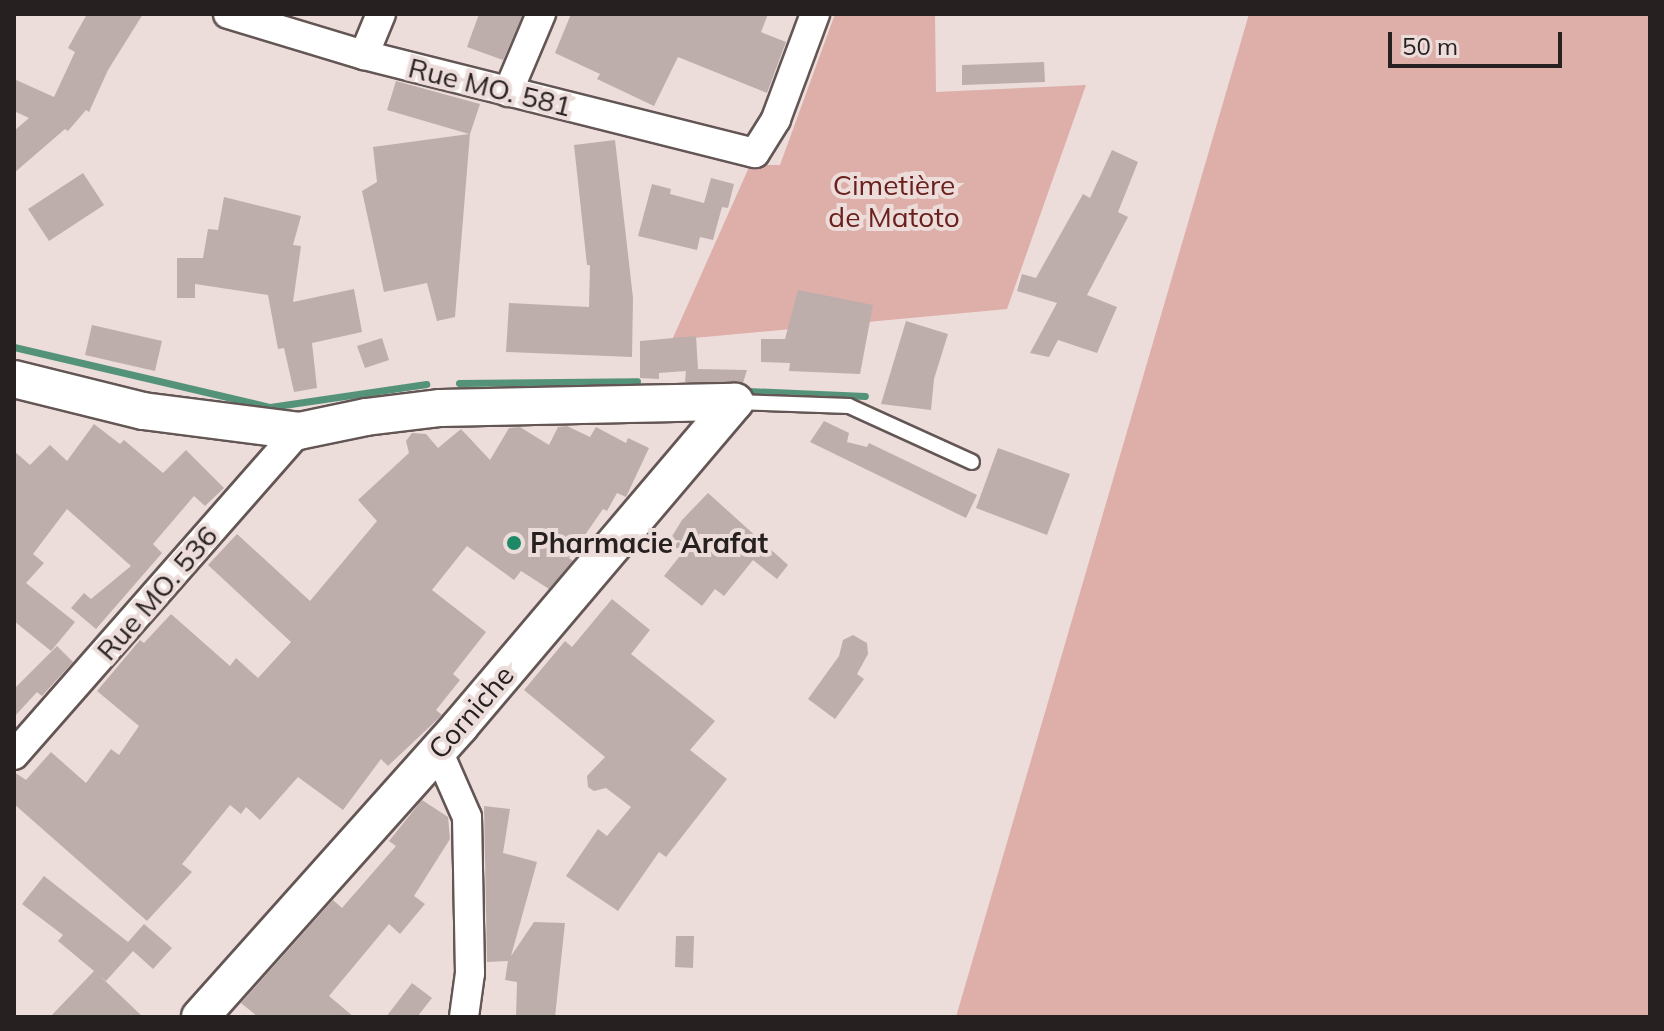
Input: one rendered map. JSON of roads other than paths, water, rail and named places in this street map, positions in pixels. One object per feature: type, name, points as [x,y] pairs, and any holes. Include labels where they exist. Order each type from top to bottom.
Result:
[{"type":"street","name":"Rue MO. 581","points":[[228,14],[364,55],[755,153],[776,119],[815,14]]},
{"type":"street","points":[[364,55],[381,14]]},
{"type":"street","points":[[508,92],[541,14]]},
{"type":"street","points":[[14,379],[143,411],[299,431],[366,417],[440,408],[735,402]]},
{"type":"street","name":"Corniche","points":[[200,1017],[438,751],[735,402]]},
{"type":"street","name":"Rue MO. 536","points":[[14,755],[299,431]]},
{"type":"street","points":[[438,751],[467,817],[470,973],[464,1017]]},
{"type":"lane","points":[[735,402],[849,406],[972,462]]},
{"type":"waterway","points":[[14,347],[270,407],[426,384]]},
{"type":"waterway","points":[[459,383],[637,381]]},
{"type":"waterway","points":[[747,391],[865,396]]},
{"type":"place","name":"Pharmacie Arafat","points":[[514,543]]},
{"type":"park label","name":"Cimetière de Matoto","points":[[894,201]]}]
